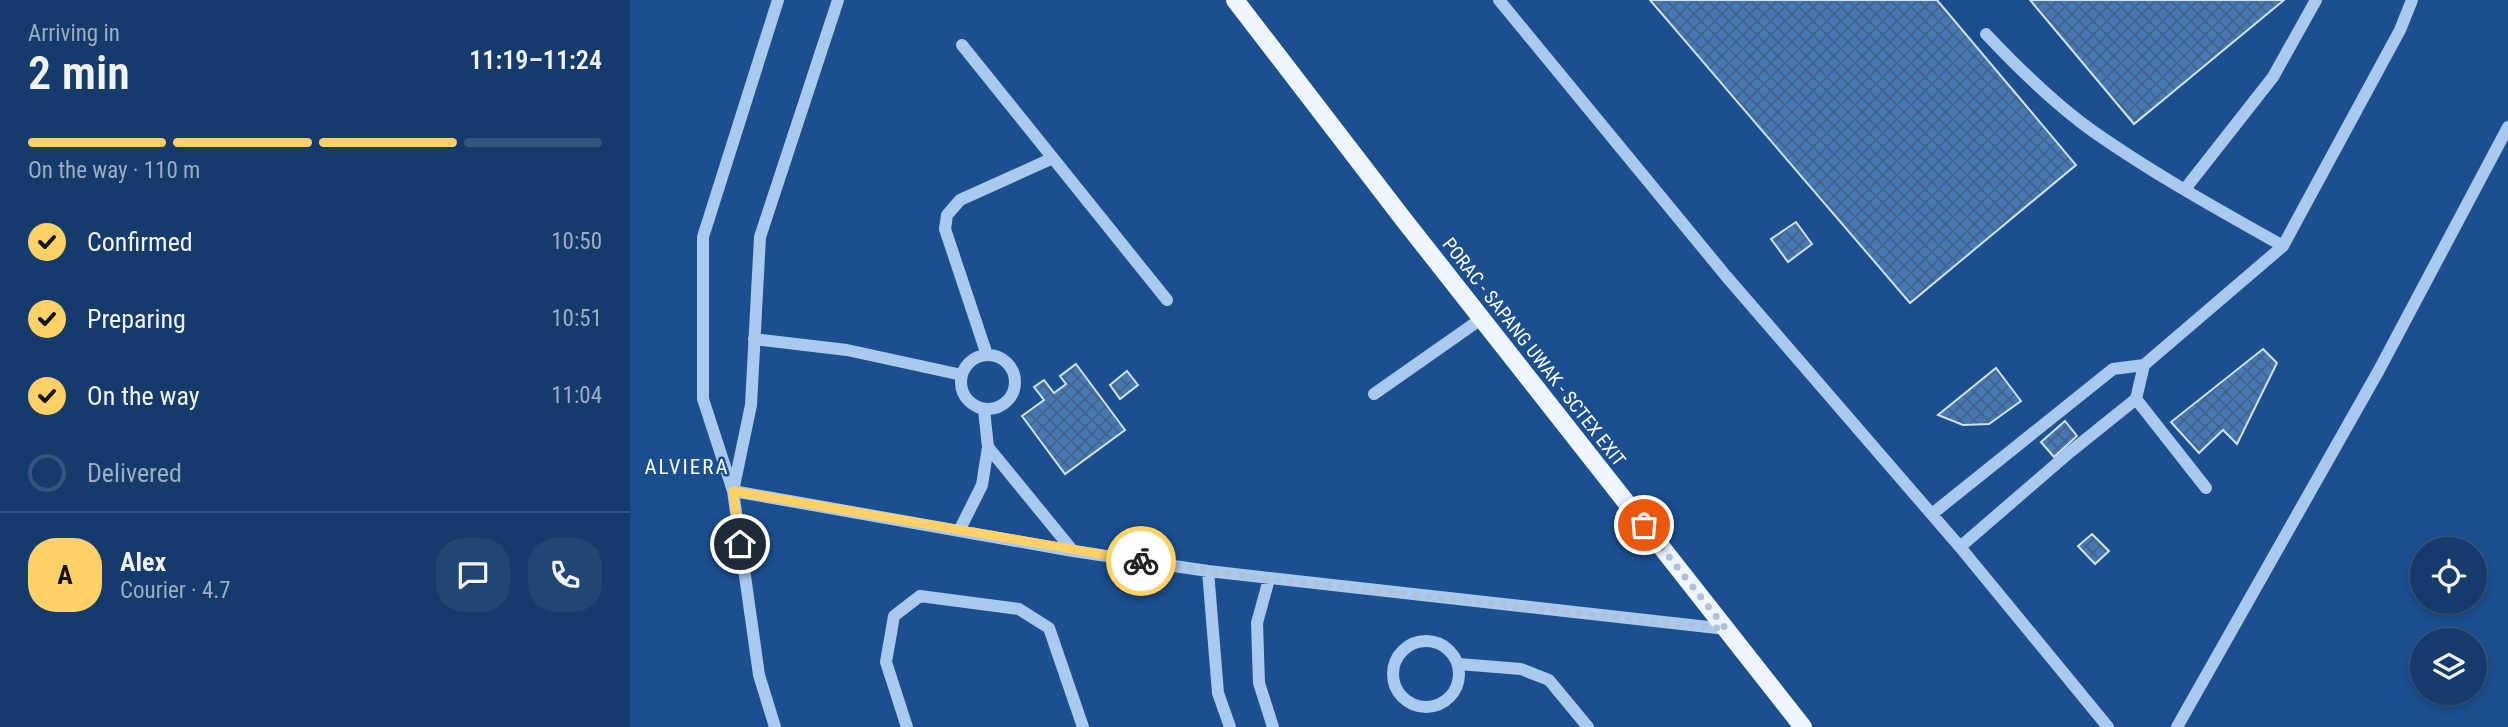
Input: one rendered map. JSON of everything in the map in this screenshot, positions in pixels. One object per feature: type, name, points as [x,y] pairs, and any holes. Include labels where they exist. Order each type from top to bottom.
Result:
[{"type":"main road","name":"PORAC - SAPANG UWAK - SCTEX EXIT","points":[[1235,0],[1481,319],[1803,727]]},
{"type":"street","points":[[775,727],[759,675],[733,491],[703,399],[703,237],[778,0]]},
{"type":"street","points":[[733,491],[751,405],[760,237],[838,0]]},
{"type":"street","points":[[1500,0],[1726,276],[1960,547],[2108,727]]},
{"type":"street","points":[[2185,189],[2273,77],[2316,0]]},
{"type":"street","points":[[1932,514],[2113,369],[2144,365],[2283,246],[2400,30],[2412,0]]},
{"type":"street","points":[[1986,34],[2011,61],[2092,130],[2185,189],[2283,246]]},
{"type":"street","points":[[962,45],[1167,300]]},
{"type":"street","points":[[2177,727],[2379,370],[2508,127]]},
{"type":"street","points":[[987,355],[945,229],[947,215],[960,200],[1054,158]]},
{"type":"street","points":[[1374,394],[1481,319]]},
{"type":"street","points":[[754,339],[847,349],[962,375]]},
{"type":"street","points":[[987,355],[998,357],[1007,363],[1014,373],[1016,384],[1005,404],[984,410],[965,397],[961,387],[962,375],[967,365],[976,358],[987,355]]},
{"type":"street","points":[[1960,547],[2136,399],[2144,365]]},
{"type":"street","points":[[2136,399],[2206,488]]},
{"type":"street","points":[[959,531],[982,485],[989,447],[984,410]]},
{"type":"street","points":[[989,447],[1073,551]]},
{"type":"street","points":[[733,491],[1073,551],[1208,571],[1726,629]]},
{"type":"street","points":[[1208,571],[1218,693],[1230,727]]},
{"type":"street","points":[[1269,579],[1257,623],[1259,683],[1273,727]]},
{"type":"street","points":[[907,727],[886,662],[894,616],[920,596],[1018,609],[1049,628],[1083,727]]},
{"type":"street","points":[[1459,664],[1458,687],[1442,704],[1419,707],[1399,695],[1392,673],[1401,652],[1421,640],[1444,646],[1459,664],[1521,669],[1549,680],[1588,727]]},
{"type":"building","points":[[1650,0],[1937,0],[2076,165],[1910,303]]},
{"type":"building","points":[[2030,0],[2284,0],[2134,124]]},
{"type":"building","points":[[1796,222],[1812,244],[1788,262],[1771,239]]},
{"type":"building","points":[[2263,349],[2277,363],[2237,444],[2223,430],[2199,453],[2171,422]]},
{"type":"building","points":[[1076,364],[1125,430],[1065,474],[1022,416],[1044,400],[1034,387],[1044,380],[1054,393],[1066,384],[1060,376]]},
{"type":"building","points":[[1996,368],[2021,401],[1989,424],[1963,425],[1938,415]]},
{"type":"building","points":[[1127,371],[1138,385],[1120,399],[1110,385]]},
{"type":"building","points":[[2065,421],[2077,436],[2054,457],[2041,442]]},
{"type":"building","points":[[2092,534],[2109,551],[2095,564],[2078,546]]},
{"type":"way so far","points":[[1141,561],[1269,579],[1726,629],[1644,525]]},
{"type":"district","name":"ALVIERA","points":[[687,467]]},
{"type":"route","points":[[740,544],[733,491],[1141,561]]}]
